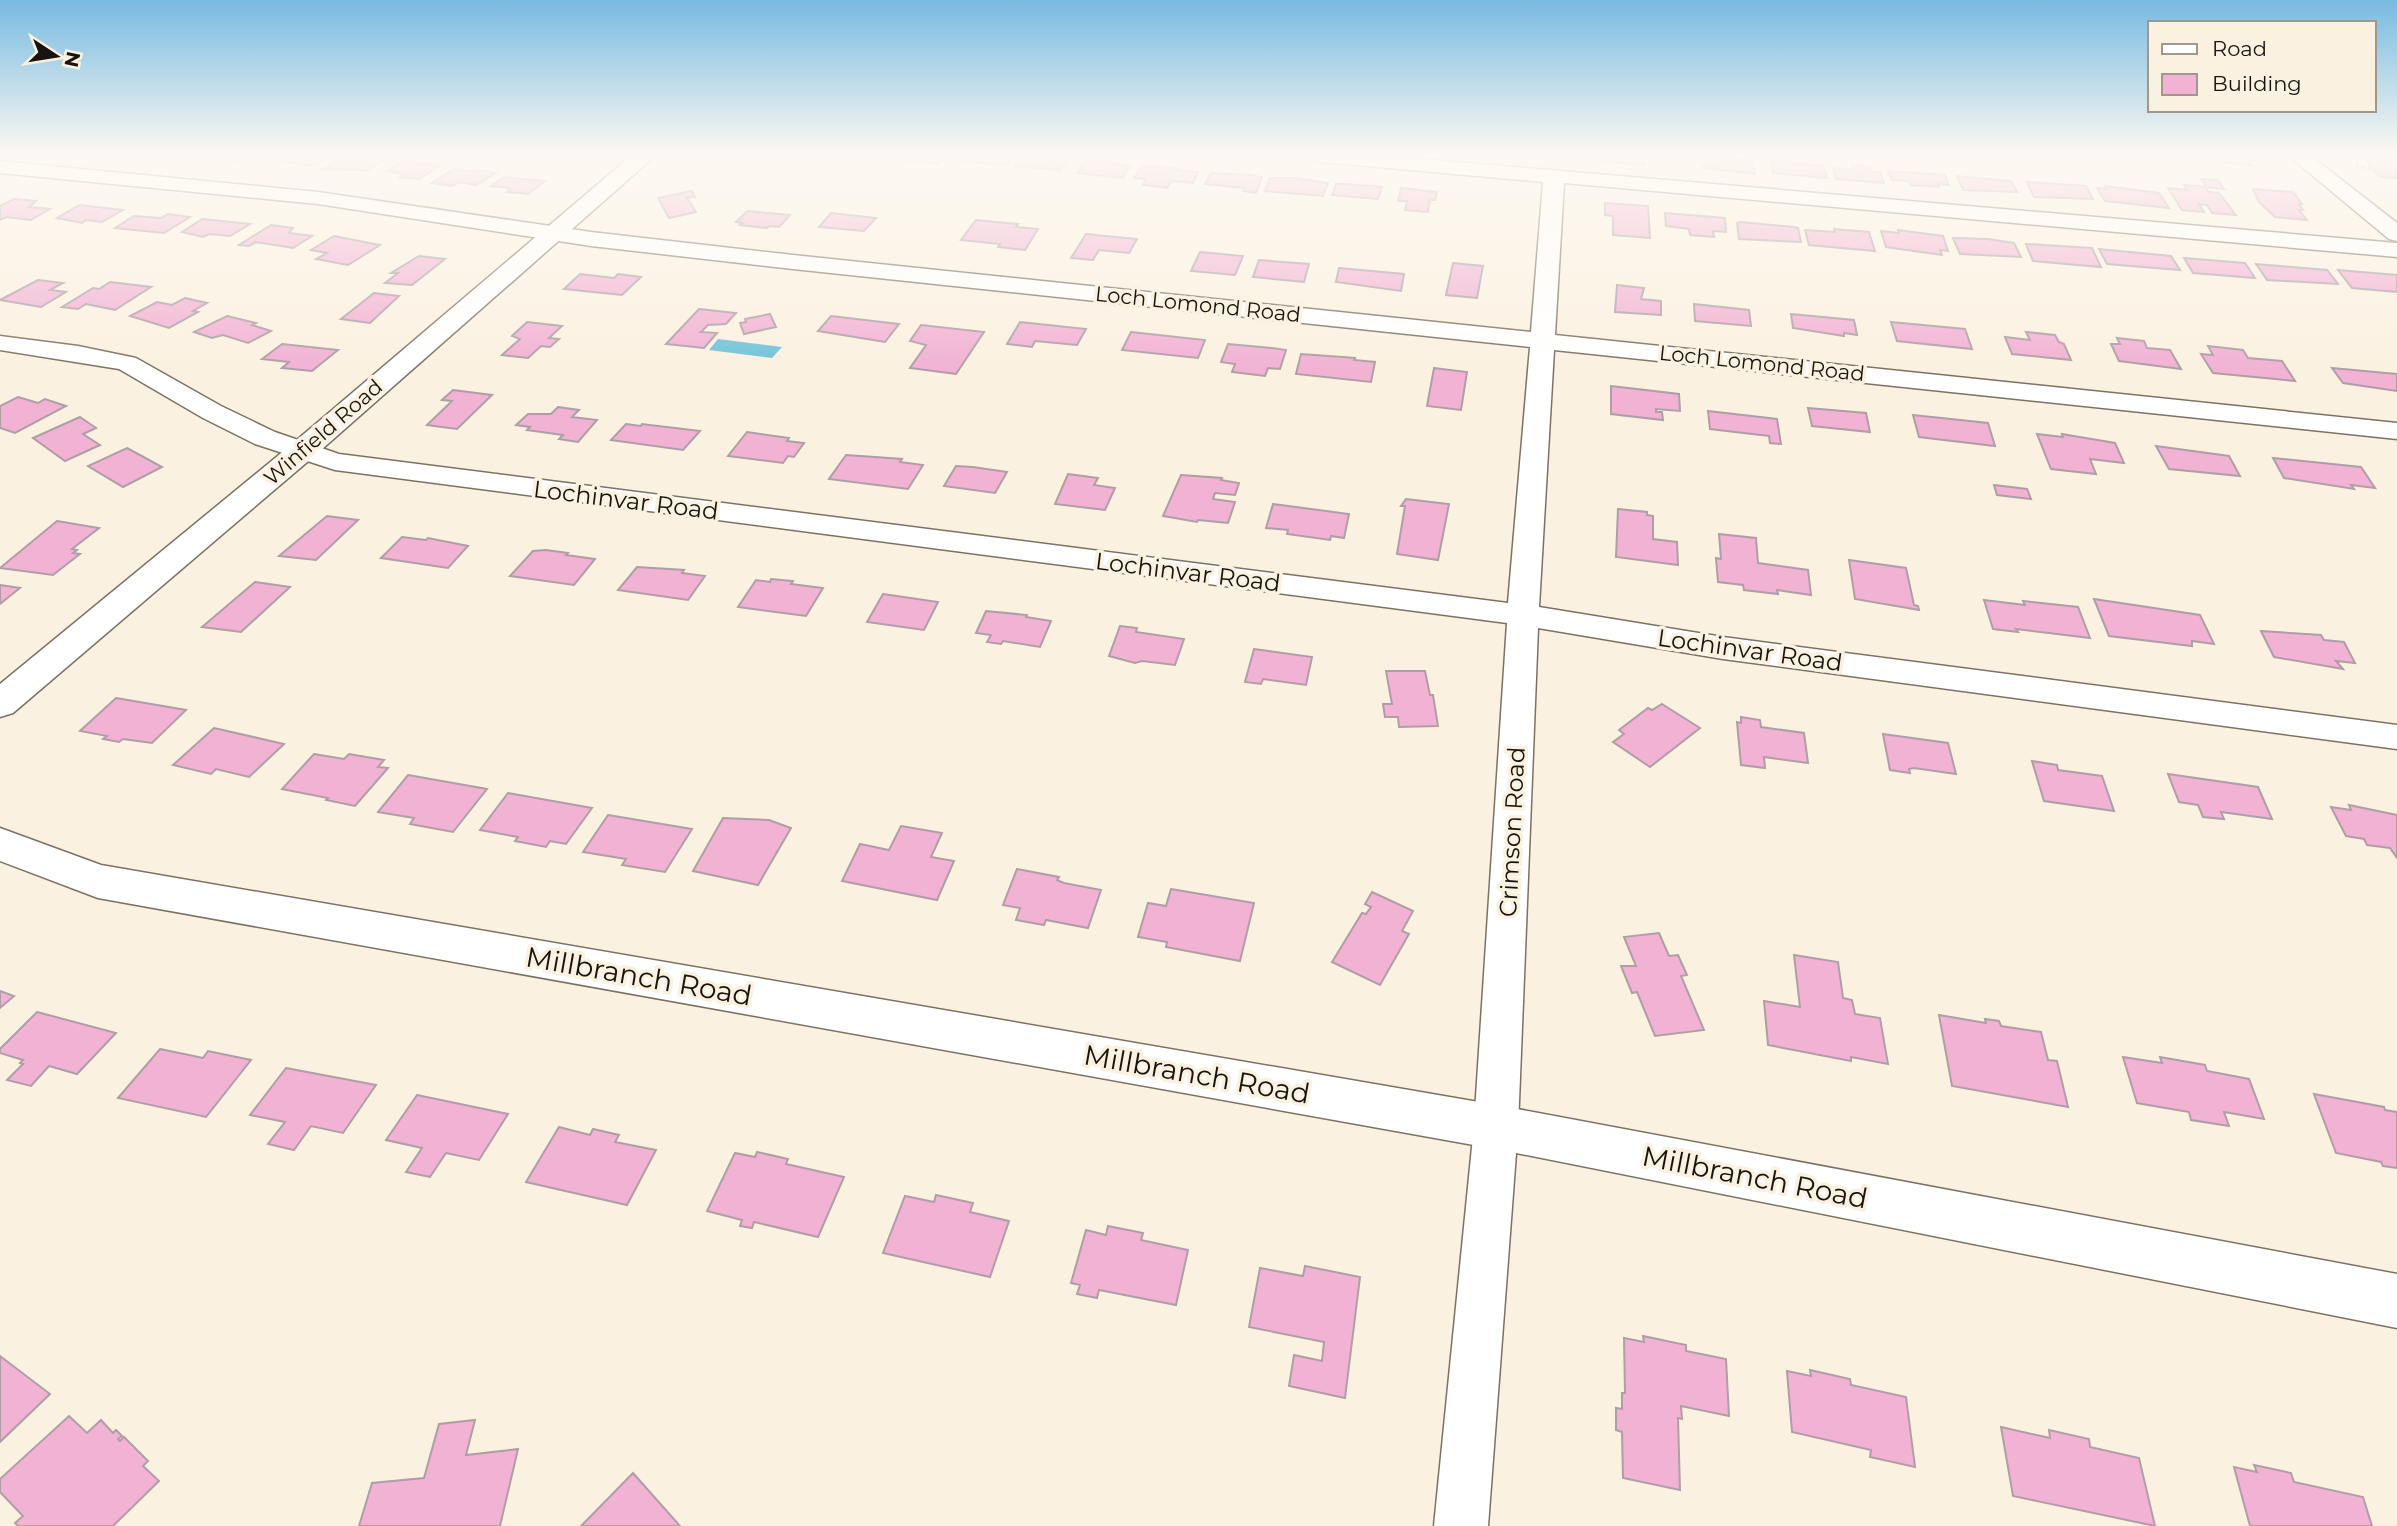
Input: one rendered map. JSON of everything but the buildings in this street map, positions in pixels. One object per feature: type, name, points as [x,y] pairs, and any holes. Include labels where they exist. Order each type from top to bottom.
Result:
[{"type":"main road","name":"Winfield Road","points":[[0,704],[302,451],[562,227]]},
{"type":"main road","name":"Millbranch Road","points":[[0,844],[98,881],[1496,1127],[2397,1301]]},
{"type":"street","name":"Loch Lomond Road","points":[[511,227],[793,262],[2397,430]]},
{"type":"street","name":"Crimson Road","points":[[1462,1506],[1496,1127],[1524,615],[1551,227]]},
{"type":"street","points":[[2134,227],[2397,250]]},
{"type":"street","name":"Lochinvar Road","points":[[0,343],[78,353],[127,363],[212,412],[265,438],[335,463],[1524,615],[1723,648],[2397,737]]},
{"type":"water","points":[[718,339],[782,347],[772,358],[709,350]]}]
